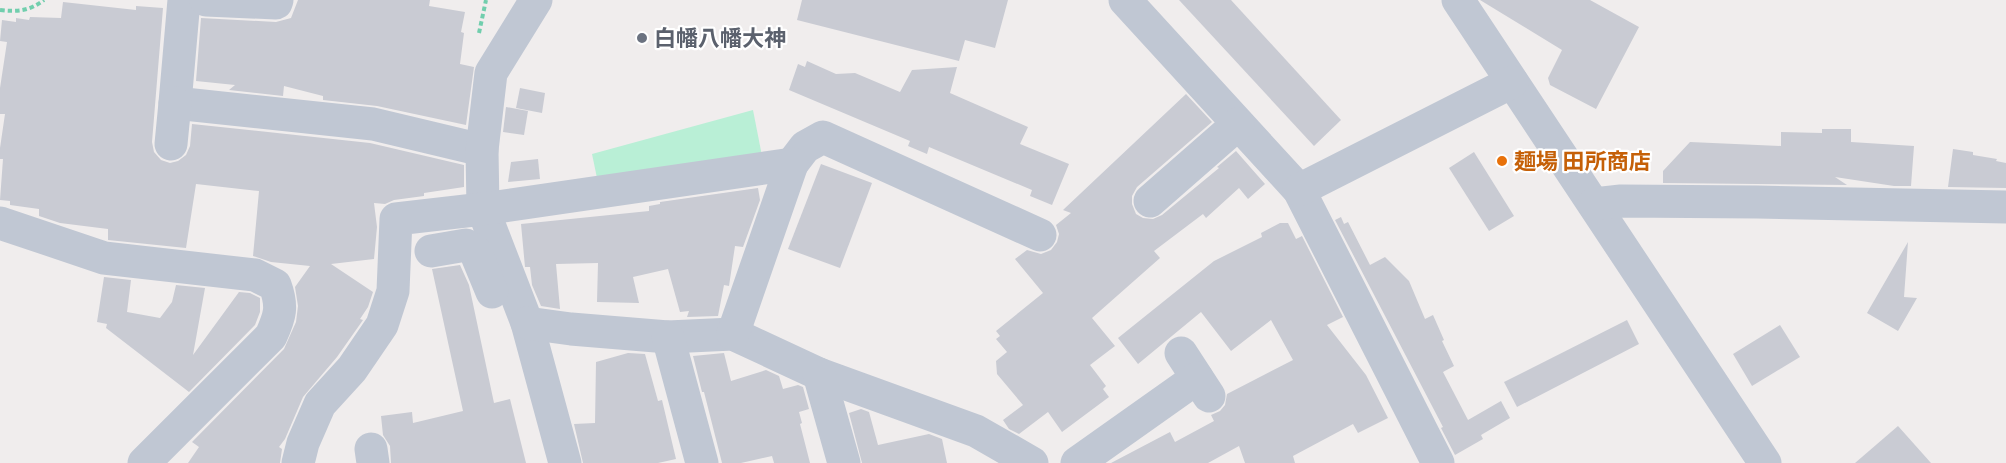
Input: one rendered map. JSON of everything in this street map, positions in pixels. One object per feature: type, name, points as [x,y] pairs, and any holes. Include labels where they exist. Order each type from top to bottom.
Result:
[{"type":"street","points":[[171,144],[184,0]]},
{"type":"street","points":[[206,0],[276,3],[277,0]]},
{"type":"street","points":[[536,0],[491,73],[482,150],[483,209],[527,323],[565,463]]},
{"type":"street","points":[[1125,0],[1299,190],[1438,463]]},
{"type":"street","points":[[1458,0],[1765,463]]},
{"type":"street","points":[[1299,190],[1512,82]]},
{"type":"street","points":[[174,103],[373,124],[482,150]]},
{"type":"street","points":[[1150,201],[1238,124]]},
{"type":"street","points":[[733,334],[792,164],[805,147],[823,137],[1040,235]]},
{"type":"street","points":[[298,463],[303,443],[320,404],[352,369],[382,325],[393,291],[396,219],[483,209],[792,164]]},
{"type":"street","points":[[1594,204],[1621,201],[2006,207]]},
{"type":"street","points":[[0,223],[104,258],[255,275],[275,285],[280,299],[280,316],[271,336],[144,463]]},
{"type":"street","points":[[431,251],[466,245],[475,251],[515,347],[538,364]]},
{"type":"street","points":[[527,323],[668,337],[733,334],[819,374],[976,430],[1032,463]]},
{"type":"street","points":[[668,337],[702,463]]},
{"type":"street","points":[[819,374],[844,463]]},
{"type":"street","points":[[1077,463],[1196,376]]},
{"type":"street","points":[[976,430],[982,463]]},
{"type":"path","points":[[0,10],[18,12],[29,10],[44,0]]},
{"type":"green space","points":[[753,110],[762,156],[597,178],[592,154]]},
{"type":"building","points":[[298,0],[430,0],[429,6],[465,12],[461,32],[464,33],[460,64],[474,67],[466,125],[377,106],[323,100],[323,96],[284,86],[283,96],[229,90],[235,85],[196,81],[201,18],[276,22],[291,18]]},
{"type":"building","points":[[802,0],[1008,0],[995,48],[965,40],[959,61],[797,20]]},
{"type":"building","points":[[1179,0],[1231,0],[1341,120],[1314,146]]},
{"type":"building","points":[[1480,0],[1590,0],[1639,27],[1596,109],[1550,85],[1548,78],[1562,50]]},
{"type":"building","points":[[63,2],[136,10],[136,6],[163,8],[152,142],[154,152],[161,160],[170,163],[186,155],[190,146],[192,124],[370,143],[464,165],[464,187],[424,193],[424,196],[394,200],[385,204],[374,203],[377,227],[374,259],[331,264],[373,292],[368,307],[360,319],[363,320],[337,357],[303,397],[285,439],[279,447],[282,449],[280,463],[188,463],[199,447],[192,442],[284,349],[296,322],[298,306],[295,287],[310,266],[271,262],[253,256],[259,191],[196,184],[186,248],[108,240],[108,229],[60,223],[39,216],[39,209],[10,205],[10,201],[0,200],[3,159],[0,159],[0,148],[5,114],[0,114],[0,88],[7,42],[0,41],[2,20],[16,22],[16,18],[29,20],[30,17],[61,18]]},
{"type":"building","points":[[807,61],[836,74],[855,73],[900,92],[912,70],[957,67],[950,93],[1028,127],[1020,144],[1069,164],[1052,205],[1030,196],[1032,190],[929,147],[927,154],[908,146],[910,141],[789,90],[798,64],[805,67]]},
{"type":"building","points":[[520,88],[545,93],[542,113],[516,108]]},
{"type":"building","points":[[1186,94],[1212,122],[1137,187],[1132,196],[1136,214],[1143,218],[1153,219],[1162,215],[1236,151],[1265,184],[1248,199],[1239,188],[1206,218],[1203,214],[1154,251],[1160,258],[1092,318],[1115,346],[1090,365],[1106,386],[1103,389],[1109,397],[1062,432],[1048,412],[1019,434],[1009,429],[1003,420],[1023,405],[997,374],[996,361],[1007,352],[996,339],[1000,336],[996,331],[1043,293],[1015,259],[1027,250],[1041,254],[1051,250],[1059,234],[1056,225],[1071,213],[1063,210]]},
{"type":"building","points":[[506,107],[528,111],[524,135],[503,132]]},
{"type":"building","points":[[1822,129],[1851,129],[1851,142],[1914,146],[1911,186],[1894,186],[1835,177],[1847,185],[1663,183],[1663,171],[1690,142],[1781,146],[1781,132],[1822,133]]},
{"type":"building","points":[[1953,149],[1973,152],[1973,155],[2006,163],[2006,188],[1948,187]]},
{"type":"building","points":[[1474,152],[1514,216],[1489,231],[1449,168]]},
{"type":"building","points":[[538,159],[540,179],[508,182],[511,162]]},
{"type":"building","points":[[821,164],[872,183],[840,268],[788,249]]},
{"type":"building","points":[[758,188],[760,200],[743,247],[735,246],[729,286],[724,285],[718,316],[687,317],[689,311],[680,312],[668,269],[633,277],[639,303],[597,302],[598,263],[556,264],[560,309],[541,306],[532,285],[530,267],[525,267],[521,224],[649,211],[649,206],[660,204],[660,202]]},
{"type":"building","points":[[1341,217],[1344,224],[1348,222],[1370,265],[1385,257],[1409,281],[1425,319],[1433,315],[1454,366],[1443,372],[1468,420],[1501,401],[1510,418],[1481,435],[1483,439],[1455,455],[1441,428],[1443,427],[1335,220]]},
{"type":"building","points":[[1280,223],[1288,223],[1296,239],[1302,236],[1343,317],[1327,325],[1366,375],[1388,418],[1358,433],[1353,424],[1293,456],[1295,463],[1245,463],[1239,446],[1208,463],[1111,463],[1170,432],[1175,442],[1214,421],[1211,415],[1220,411],[1225,405],[1227,394],[1293,360],[1271,320],[1231,351],[1201,312],[1138,364],[1118,338],[1214,261],[1262,237],[1261,233]]},
{"type":"building","points":[[1908,242],[1904,297],[1917,298],[1898,331],[1867,313]]},
{"type":"building","points":[[460,265],[469,285],[494,403],[510,399],[526,463],[391,463],[390,446],[383,435],[381,416],[412,412],[413,423],[463,411],[432,269]]},
{"type":"building","points":[[104,277],[131,280],[127,312],[160,318],[172,302],[176,285],[205,288],[193,355],[239,292],[250,293],[260,298],[260,312],[255,325],[189,392],[106,328],[107,324],[97,322]]},
{"type":"building","points":[[1627,320],[1639,344],[1517,407],[1504,382]]},
{"type":"building","points":[[1780,325],[1800,357],[1752,386],[1733,354]]},
{"type":"building","points":[[628,353],[645,354],[658,401],[662,400],[676,459],[658,463],[583,463],[574,424],[595,423],[596,362]]},
{"type":"building","points":[[724,353],[731,381],[766,370],[779,376],[783,389],[798,385],[803,387],[809,409],[799,412],[802,423],[800,424],[810,463],[774,463],[772,456],[741,463],[722,463],[693,356]]},
{"type":"building","points":[[861,409],[869,412],[878,445],[929,434],[942,439],[947,463],[862,463],[849,413]]},
{"type":"building","points":[[1898,426],[1931,463],[1855,463]]},
{"type":"place","name":"白幡八幡大神","points":[[642,38]]},
{"type":"place","name":"麺場 田所商店","points":[[1502,161]]}]
